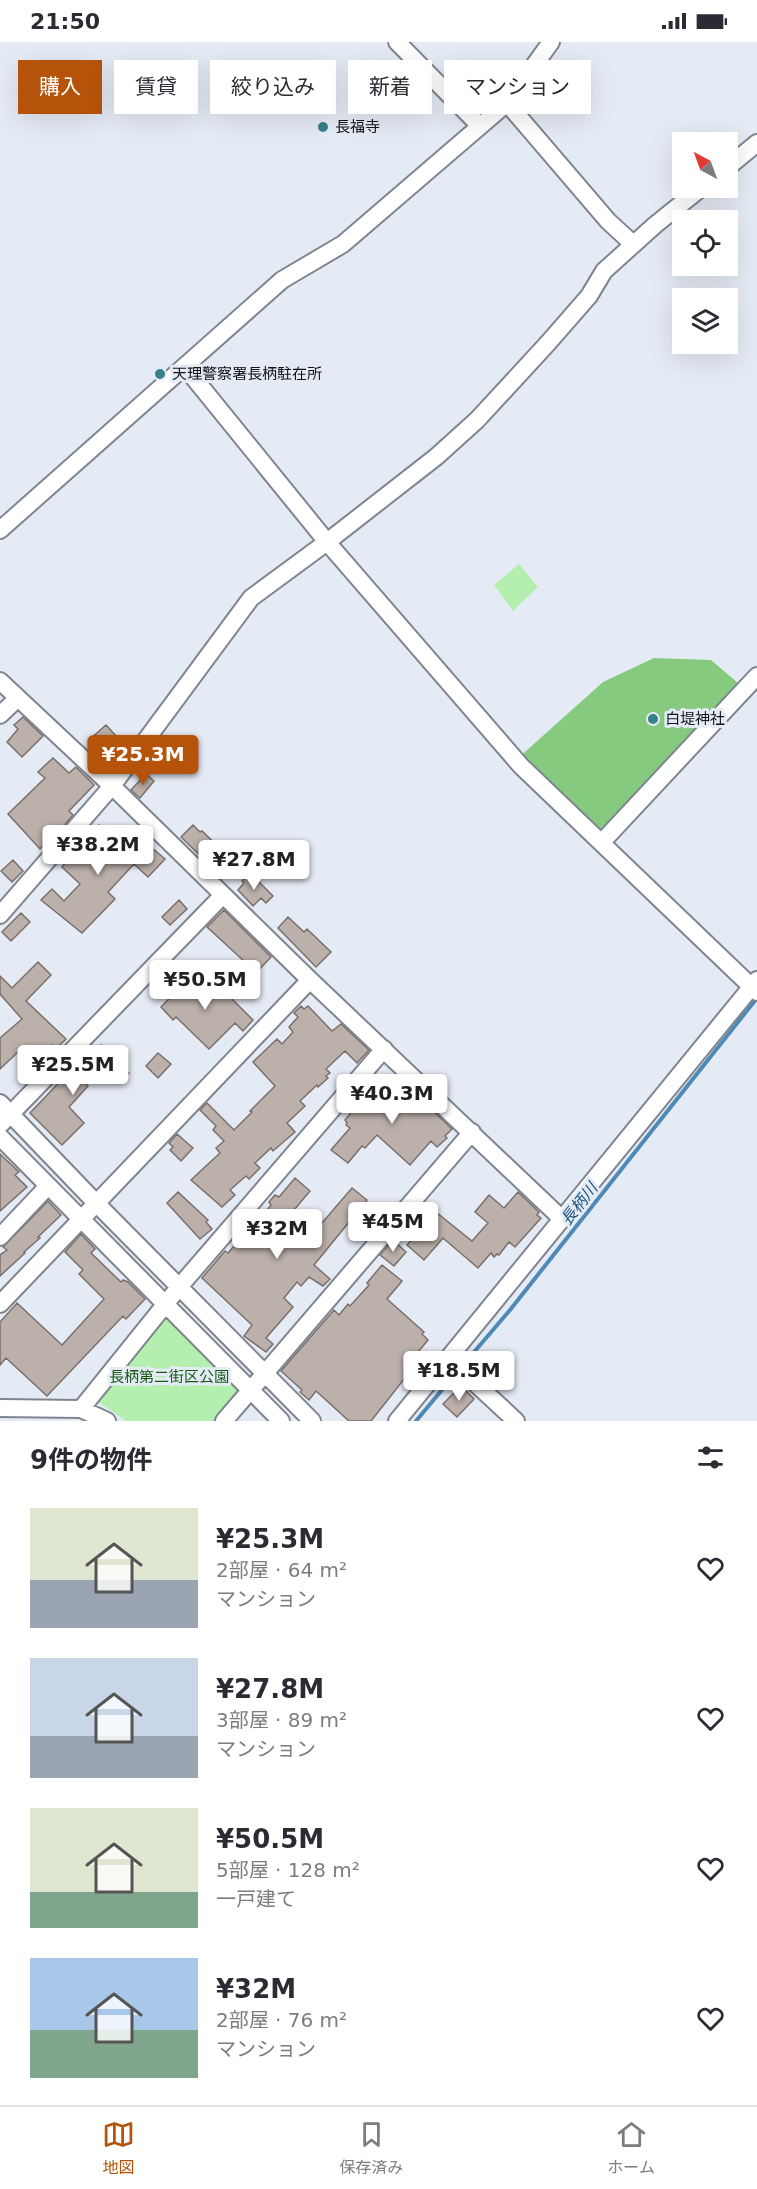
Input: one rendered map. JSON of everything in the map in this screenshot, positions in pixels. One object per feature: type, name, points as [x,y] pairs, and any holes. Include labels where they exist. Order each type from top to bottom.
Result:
[{"type":"street","points":[[397,42],[479,126]]},
{"type":"street","points":[[538,60],[551,42]]},
{"type":"street","points":[[5,526],[282,280],[343,244],[494,114]]},
{"type":"street","points":[[516,114],[608,221],[633,244]]},
{"type":"street","points":[[738,159],[757,143]]},
{"type":"street","points":[[0,915],[112,786],[251,598],[436,457],[477,420],[582,304],[604,271],[689,198]]},
{"type":"street","points":[[185,367],[327,542],[521,766],[755,986],[397,1421]]},
{"type":"street","points":[[602,842],[757,676]]},
{"type":"street","points":[[0,681],[562,1219]]},
{"type":"street","points":[[0,715],[18,698]]},
{"type":"street","points":[[223,895],[4,1114],[180,1286],[312,1421]]},
{"type":"street","points":[[0,1304],[310,980]]},
{"type":"street","points":[[81,1409],[180,1286],[384,1048]]},
{"type":"street","points":[[224,1421],[472,1132]]},
{"type":"street","points":[[0,1137],[281,1421]]},
{"type":"street","points":[[0,1237],[48,1186]]},
{"type":"street","points":[[449,1359],[516,1421]]},
{"type":"street","points":[[0,1408],[81,1409],[107,1421]]},
{"type":"green space","points":[[519,564],[538,587],[513,611],[494,585]]},
{"type":"green space","points":[[654,658],[711,660],[745,689],[602,842],[516,760],[603,682]]},
{"type":"green space","name":"長柄第二街区公園","points":[[166,1314],[243,1391],[216,1421],[126,1421],[94,1399]]},
{"type":"building","points":[[23,717],[43,736],[22,757],[7,742],[18,729],[14,725]]},
{"type":"building","points":[[106,725],[117,737],[113,741],[117,745],[105,756],[90,739]]},
{"type":"building","points":[[53,758],[69,773],[76,767],[94,785],[69,811],[73,815],[49,843],[48,841],[40,849],[8,814],[45,778],[38,772]]},
{"type":"building","points":[[146,774],[154,781],[140,798],[131,790]]},
{"type":"building","points":[[99,825],[109,835],[113,830],[143,857],[152,848],[165,859],[148,877],[134,864],[108,892],[115,899],[82,933],[41,900],[52,889],[64,901],[80,884],[62,867]]},
{"type":"building","points":[[193,825],[229,857],[216,871],[181,837]]},
{"type":"building","points":[[13,860],[23,871],[12,882],[1,871]]},
{"type":"building","points":[[250,873],[273,896],[266,903],[261,898],[253,906],[238,890],[244,883],[242,881]]},
{"type":"building","points":[[179,900],[187,909],[170,925],[162,917]]},
{"type":"building","points":[[224,910],[271,957],[254,975],[260,981],[252,989],[236,973],[246,963],[207,927]]},
{"type":"building","points":[[21,913],[30,922],[11,941],[2,932]]},
{"type":"building","points":[[288,917],[304,932],[307,929],[331,952],[316,967],[278,928]]},
{"type":"building","points":[[38,962],[51,975],[26,1001],[66,1039],[56,1049],[52,1045],[39,1058],[34,1053],[28,1059],[20,1050],[0,1069],[0,1038],[22,1019],[0,994],[0,976],[12,988]]},
{"type":"building","points":[[195,972],[216,992],[220,987],[253,1020],[243,1031],[235,1023],[209,1049],[176,1017],[173,1020],[161,1007]]},
{"type":"building","points":[[301,1006],[304,1009],[308,1006],[332,1031],[341,1024],[369,1050],[357,1063],[345,1051],[326,1069],[330,1073],[326,1076],[328,1078],[300,1101],[305,1106],[287,1123],[295,1132],[273,1151],[271,1148],[255,1163],[260,1168],[249,1179],[246,1176],[230,1190],[235,1195],[222,1207],[191,1180],[220,1153],[216,1148],[224,1141],[213,1130],[216,1126],[200,1110],[207,1103],[234,1130],[252,1112],[250,1111],[275,1086],[253,1062],[277,1039],[282,1044],[293,1032],[289,1027],[298,1017],[294,1013]]},
{"type":"building","points":[[101,1045],[107,1054],[129,1073],[119,1083],[95,1062],[80,1078],[88,1086],[69,1107],[84,1123],[62,1145],[30,1113],[87,1053],[94,1048],[96,1050]]},
{"type":"building","points":[[158,1053],[171,1064],[158,1078],[146,1066]]},
{"type":"building","points":[[368,1085],[390,1104],[406,1085],[452,1129],[445,1136],[447,1138],[437,1147],[431,1141],[410,1165],[377,1135],[365,1148],[362,1146],[348,1163],[331,1150],[350,1128],[346,1125],[345,1120],[355,1108],[357,1103],[355,1101]]},
{"type":"building","points":[[177,1134],[193,1148],[181,1161],[170,1150],[173,1147],[169,1143]]},
{"type":"building","points":[[0,1154],[19,1172],[15,1175],[27,1187],[0,1211]]},
{"type":"building","points":[[295,1178],[310,1191],[294,1210],[316,1230],[352,1188],[367,1200],[314,1265],[330,1279],[323,1286],[309,1277],[301,1286],[297,1282],[284,1298],[293,1307],[266,1338],[273,1344],[266,1352],[244,1336],[252,1325],[202,1278],[225,1251],[228,1253],[235,1245],[237,1247],[251,1231],[248,1228],[256,1219],[259,1221],[271,1205],[269,1202],[275,1195],[279,1197]]},
{"type":"building","points":[[178,1192],[208,1220],[206,1222],[212,1229],[200,1239],[167,1203]]},
{"type":"building","points":[[518,1192],[539,1212],[537,1215],[541,1218],[515,1247],[509,1242],[499,1255],[494,1257],[491,1253],[478,1268],[443,1238],[424,1260],[407,1245],[437,1213],[472,1241],[488,1223],[475,1212],[489,1195],[504,1208]]},
{"type":"building","points":[[48,1201],[61,1215],[0,1276],[0,1255],[7,1250],[3,1247]]},
{"type":"building","points":[[81,1234],[95,1249],[91,1253],[121,1282],[123,1280],[128,1282],[145,1299],[126,1319],[123,1316],[47,1396],[6,1358],[0,1365],[0,1322],[17,1303],[62,1345],[104,1299],[79,1274],[83,1270],[65,1252]]},
{"type":"building","points":[[393,1240],[406,1252],[394,1266],[380,1255]]},
{"type":"building","points":[[382,1265],[402,1281],[387,1299],[424,1332],[422,1334],[428,1340],[404,1373],[405,1378],[371,1421],[349,1421],[316,1391],[309,1400],[300,1392],[302,1390],[281,1371],[334,1310],[339,1315],[348,1304],[350,1306],[369,1285],[367,1283]]},
{"type":"building","points":[[461,1386],[474,1399],[457,1417],[443,1404]]},
{"type":"waterway","name":"長柄川","points":[[463,1365],[510,1310],[757,998]]},
{"type":"waterway","name":"長柄川","points":[[416,1421],[456,1373]]},
{"type":"place","name":"長福寺","points":[[323,127]]},
{"type":"place","name":"天理警察署長柄駐在所","points":[[160,374]]},
{"type":"place","name":"白堤神社","points":[[653,719]]}]
